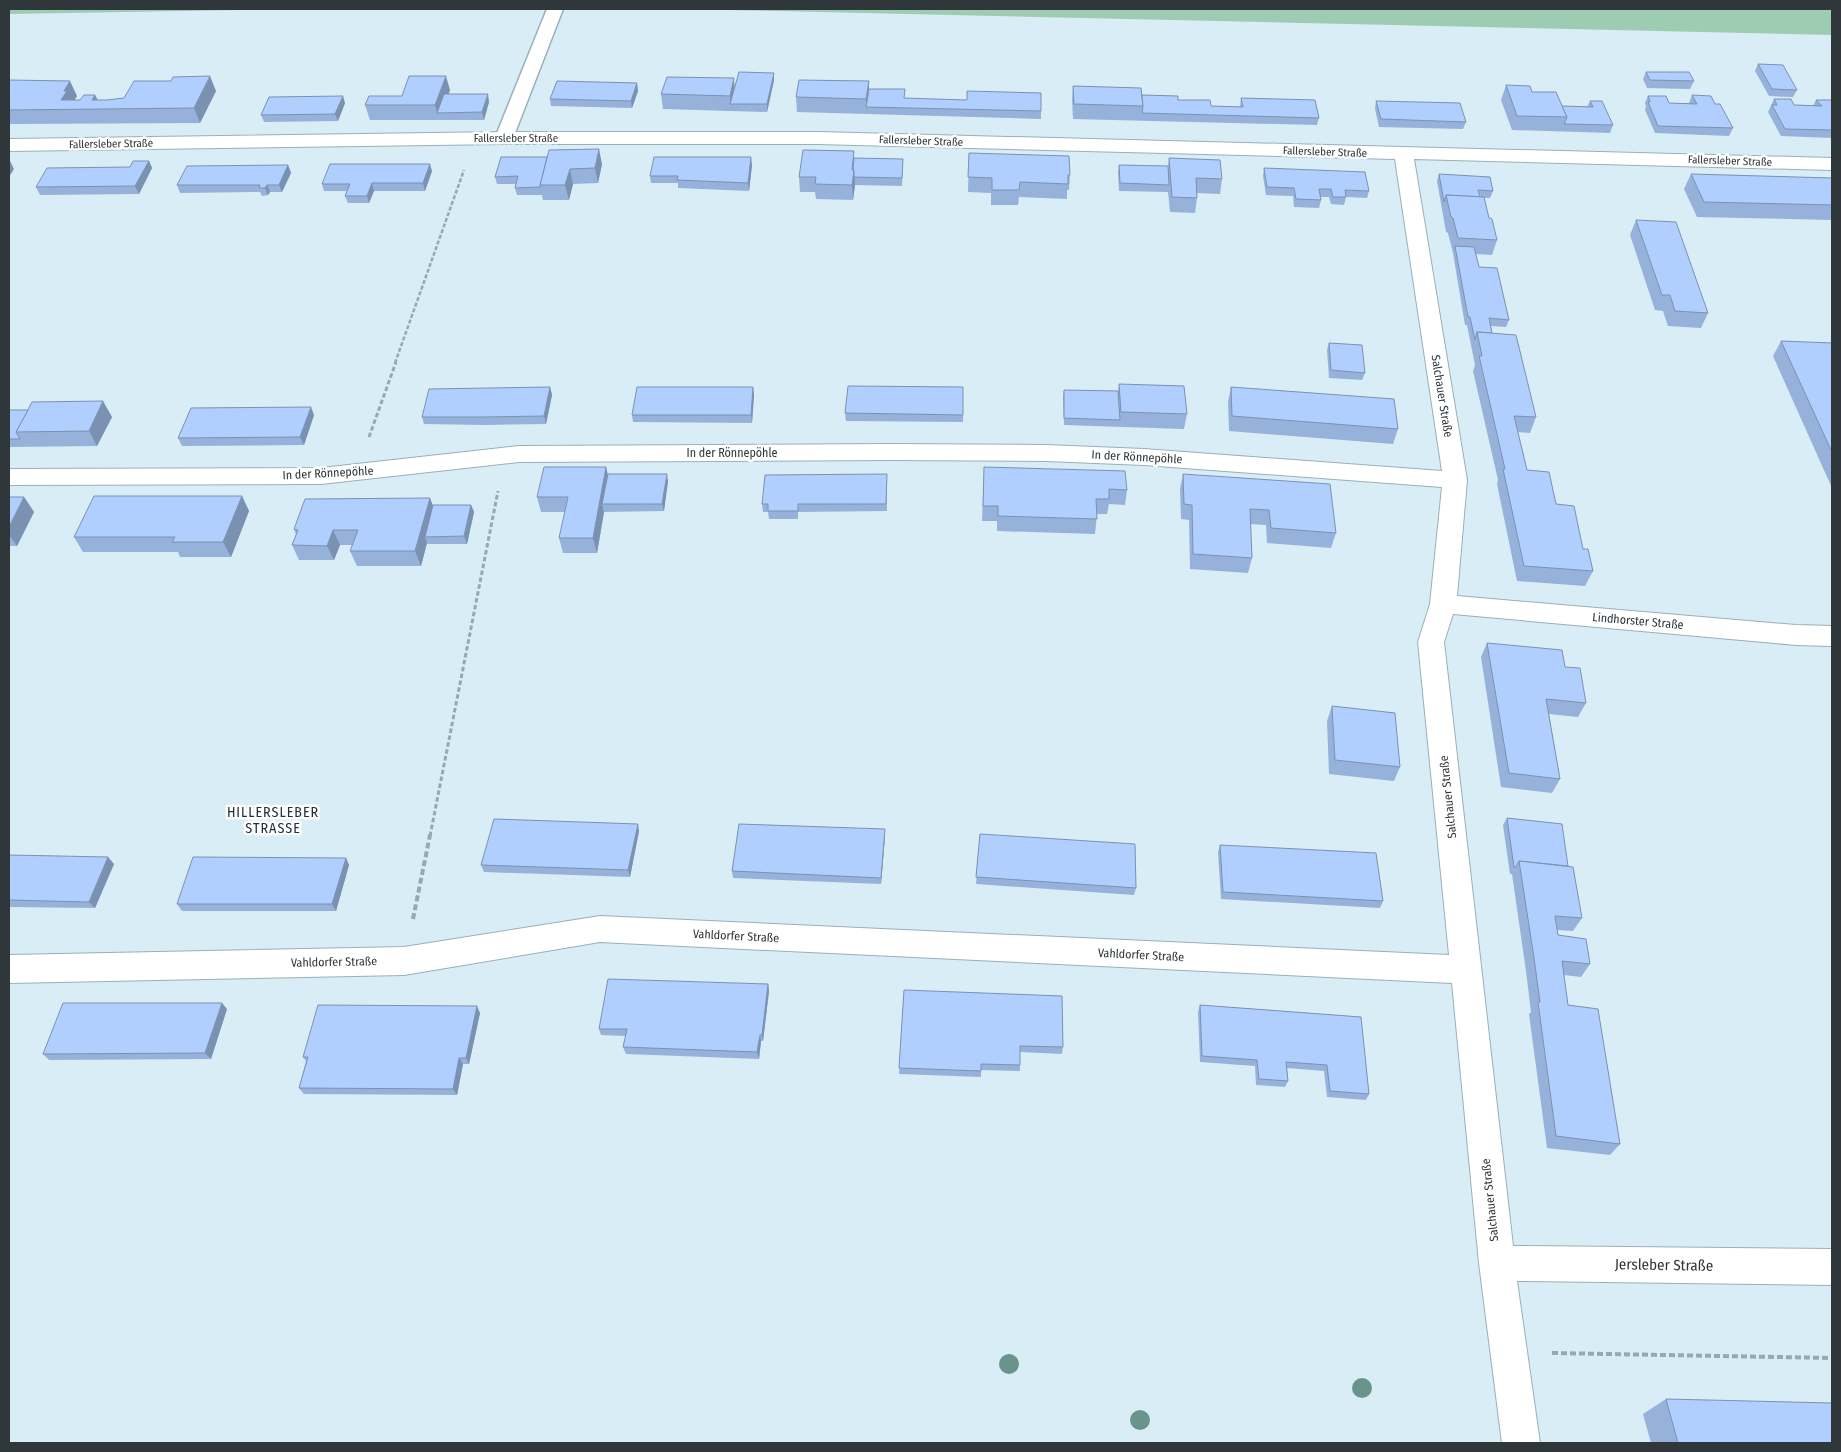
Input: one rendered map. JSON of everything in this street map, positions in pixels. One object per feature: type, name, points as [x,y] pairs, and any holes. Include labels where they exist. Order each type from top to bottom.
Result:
[{"type":"street","name":"Fallersleber Straße","points":[[9,145],[474,138],[818,138],[1832,164]]},
{"type":"street","name":"Salchauer Straße","points":[[1404,154],[1455,480],[1443,604],[1431,642],[1497,1263],[1521,1443]]},
{"type":"street","name":"In der Rönnepöhle","points":[[9,477],[321,476],[357,474],[505,456],[880,452],[1046,453],[1144,456],[1455,480]]},
{"type":"street","name":"Lindhorster Straße","points":[[1443,604],[1796,635],[1832,636]]},
{"type":"street","name":"Vahldorfer Straße","points":[[9,969],[404,961],[600,929],[1466,970]]},
{"type":"street","name":"Jersleber Straße","points":[[1497,1263],[1832,1267]]},
{"type":"lane","points":[[504,138],[555,9]]},
{"type":"path","points":[[357,474],[474,138]]},
{"type":"path","points":[[404,961],[505,456]]},
{"type":"path","points":[[1509,1352],[1832,1358]]},
{"type":"green space","points":[[9,9],[296,9],[9,14]]},
{"type":"green space","points":[[676,9],[1832,9],[1832,35],[776,11]]},
{"type":"building","points":[[1758,64],[1783,65],[1797,90],[1772,89]]},
{"type":"building","points":[[739,72],[774,73],[767,104],[730,104]]},
{"type":"building","points":[[1646,72],[1689,72],[1694,81],[1650,80]]},
{"type":"building","points":[[210,76],[194,108],[9,110],[9,80],[70,81],[64,91],[67,91],[61,100],[80,100],[84,95],[95,95],[92,100],[107,100],[124,98],[134,81],[171,81],[173,77]]},
{"type":"building","points":[[409,76],[446,76],[435,105],[365,105],[369,96],[402,96]]},
{"type":"building","points":[[667,77],[734,78],[730,96],[661,94]]},
{"type":"building","points":[[799,80],[869,81],[866,99],[796,97]]},
{"type":"building","points":[[557,81],[637,83],[631,101],[550,99]]},
{"type":"building","points":[[1506,85],[1530,86],[1532,92],[1556,92],[1567,117],[1517,116]]},
{"type":"building","points":[[1073,86],[1141,88],[1143,106],[1074,104]]},
{"type":"building","points":[[869,89],[905,89],[904,98],[967,100],[967,91],[1041,93],[1041,111],[866,107]]},
{"type":"building","points":[[444,94],[488,94],[482,112],[437,113]]},
{"type":"building","points":[[1142,95],[1178,96],[1178,100],[1210,100],[1211,106],[1243,107],[1241,98],[1315,100],[1319,118],[1142,113]]},
{"type":"building","points":[[1692,95],[1711,96],[1715,104],[1720,104],[1733,128],[1658,126],[1648,102],[1650,102],[1648,96],[1666,96],[1669,103],[1697,104]]},
{"type":"building","points":[[343,96],[335,114],[261,115],[269,97]]},
{"type":"building","points":[[1774,99],[1791,99],[1794,105],[1822,106],[1816,100],[1832,100],[1832,130],[1785,129],[1772,105],[1777,105]]},
{"type":"building","points":[[1376,101],[1460,103],[1466,122],[1381,119]]},
{"type":"building","points":[[1590,101],[1602,101],[1613,125],[1564,124],[1567,117],[1562,106],[1593,107]]},
{"type":"building","points":[[599,149],[595,168],[570,169],[565,185],[540,185],[549,150]]},
{"type":"building","points":[[803,150],[854,151],[852,185],[815,184],[816,177],[799,177]]},
{"type":"building","points":[[969,153],[1069,156],[1070,175],[1068,175],[1068,184],[1020,182],[1019,190],[992,190],[992,178],[968,177]]},
{"type":"building","points":[[501,157],[547,157],[541,187],[515,188],[518,176],[495,177]]},
{"type":"building","points":[[654,157],[751,157],[748,183],[677,180],[678,176],[650,176]]},
{"type":"building","points":[[854,158],[903,159],[902,178],[854,177]]},
{"type":"building","points":[[1169,158],[1220,160],[1222,179],[1196,178],[1197,198],[1172,197]]},
{"type":"building","points":[[133,161],[149,161],[135,186],[36,187],[47,168],[130,167]]},
{"type":"building","points":[[330,164],[430,164],[423,183],[372,183],[367,196],[345,196],[350,184],[322,184]]},
{"type":"building","points":[[288,165],[279,185],[267,185],[265,188],[259,188],[260,185],[177,185],[187,166]]},
{"type":"building","points":[[1119,165],[1168,166],[1169,185],[1120,183]]},
{"type":"building","points":[[1264,168],[1365,172],[1369,191],[1345,190],[1346,197],[1333,197],[1331,189],[1319,189],[1321,200],[1296,199],[1294,188],[1267,187]]},
{"type":"building","points":[[1439,174],[1490,177],[1493,191],[1478,190],[1480,197],[1446,195],[1444,202]]},
{"type":"building","points":[[1691,174],[1832,178],[1832,205],[1704,202]]},
{"type":"building","points":[[1446,195],[1484,197],[1497,240],[1458,238]]},
{"type":"building","points":[[1636,220],[1676,222],[1708,313],[1675,311],[1670,295],[1662,295]]},
{"type":"building","points":[[1455,246],[1474,247],[1479,267],[1497,268],[1509,320],[1489,318],[1492,333],[1477,332],[1475,340],[1470,317],[1468,317]]},
{"type":"building","points":[[1477,332],[1516,335],[1536,417],[1514,416],[1527,470],[1549,472],[1556,504],[1574,506],[1583,549],[1588,549],[1593,571],[1524,566],[1503,469],[1505,469],[1479,356],[1482,356]]},
{"type":"building","points":[[1781,341],[1832,343],[1832,452]]},
{"type":"building","points":[[1329,343],[1362,345],[1365,373],[1331,370]]},
{"type":"building","points":[[1119,384],[1184,386],[1187,414],[1121,412]]},
{"type":"building","points":[[848,386],[963,387],[963,415],[845,413]]},
{"type":"building","points":[[550,387],[544,416],[422,417],[429,389]]},
{"type":"building","points":[[637,387],[753,387],[751,415],[632,415]]},
{"type":"building","points":[[1231,387],[1394,399],[1398,429],[1232,416]]},
{"type":"building","points":[[1064,390],[1118,391],[1120,420],[1064,418]]},
{"type":"building","points":[[103,401],[89,431],[16,432],[32,402]]},
{"type":"building","points":[[311,407],[300,437],[178,438],[191,408]]},
{"type":"building","points":[[9,410],[28,410],[16,432],[20,439],[9,439]]},
{"type":"building","points":[[544,467],[606,467],[593,538],[559,538],[568,497],[537,497]]},
{"type":"building","points":[[984,467],[1125,471],[1127,490],[1109,489],[1109,499],[1096,499],[1097,519],[998,516],[998,506],[983,506]]},
{"type":"building","points":[[608,474],[667,474],[662,504],[602,504]]},
{"type":"building","points":[[887,474],[886,504],[798,504],[798,511],[768,511],[768,504],[762,504],[765,475]]},
{"type":"building","points":[[1183,474],[1330,484],[1336,533],[1271,528],[1269,510],[1250,509],[1252,558],[1193,554],[1192,505],[1184,504]]},
{"type":"building","points":[[94,496],[242,496],[223,542],[172,542],[175,537],[74,537]]},
{"type":"building","points":[[9,497],[24,497],[9,527]]},
{"type":"building","points":[[430,498],[415,551],[350,551],[358,530],[333,530],[327,546],[292,545],[298,530],[294,529],[305,499]]},
{"type":"building","points":[[433,505],[471,505],[464,536],[425,537]]},
{"type":"building","points":[[1487,643],[1562,650],[1565,667],[1580,668],[1586,703],[1546,699],[1560,779],[1509,773]]},
{"type":"building","points":[[1332,706],[1395,713],[1400,767],[1335,760]]},
{"type":"building","points":[[1507,818],[1562,824],[1568,866],[1519,861],[1516,867],[1514,867]]},
{"type":"building","points":[[494,819],[638,824],[628,870],[481,865]]},
{"type":"building","points":[[739,824],[885,829],[881,878],[732,871]]},
{"type":"building","points":[[980,834],[1135,844],[1136,888],[976,877]]},
{"type":"building","points":[[1220,845],[1376,853],[1383,901],[1223,892]]},
{"type":"building","points":[[9,855],[108,857],[89,902],[9,900]]},
{"type":"building","points":[[193,857],[346,858],[332,904],[177,904]]},
{"type":"building","points":[[1519,861],[1573,867],[1582,918],[1555,916],[1558,935],[1586,939],[1590,964],[1562,961],[1568,1005],[1598,1009],[1620,1144],[1556,1136],[1538,1002],[1540,1002]]},
{"type":"building","points":[[608,979],[768,984],[762,1035],[760,1035],[757,1052],[623,1047],[627,1029],[599,1029]]},
{"type":"building","points":[[904,990],[1062,996],[1063,1047],[1020,1046],[1020,1065],[981,1064],[981,1071],[899,1068]]},
{"type":"building","points":[[63,1003],[222,1003],[205,1053],[43,1054]]},
{"type":"building","points":[[318,1005],[477,1006],[466,1058],[459,1058],[453,1089],[299,1088],[308,1057],[303,1057]]},
{"type":"building","points":[[1200,1005],[1361,1017],[1369,1094],[1330,1091],[1327,1065],[1286,1062],[1288,1081],[1259,1079],[1257,1060],[1202,1056]]},
{"type":"building","points":[[1666,1399],[1832,1403],[1832,1443],[1678,1443]]},
{"type":"district","name":"HILLERSLEBER STRASSE","points":[[273,820]]}]
